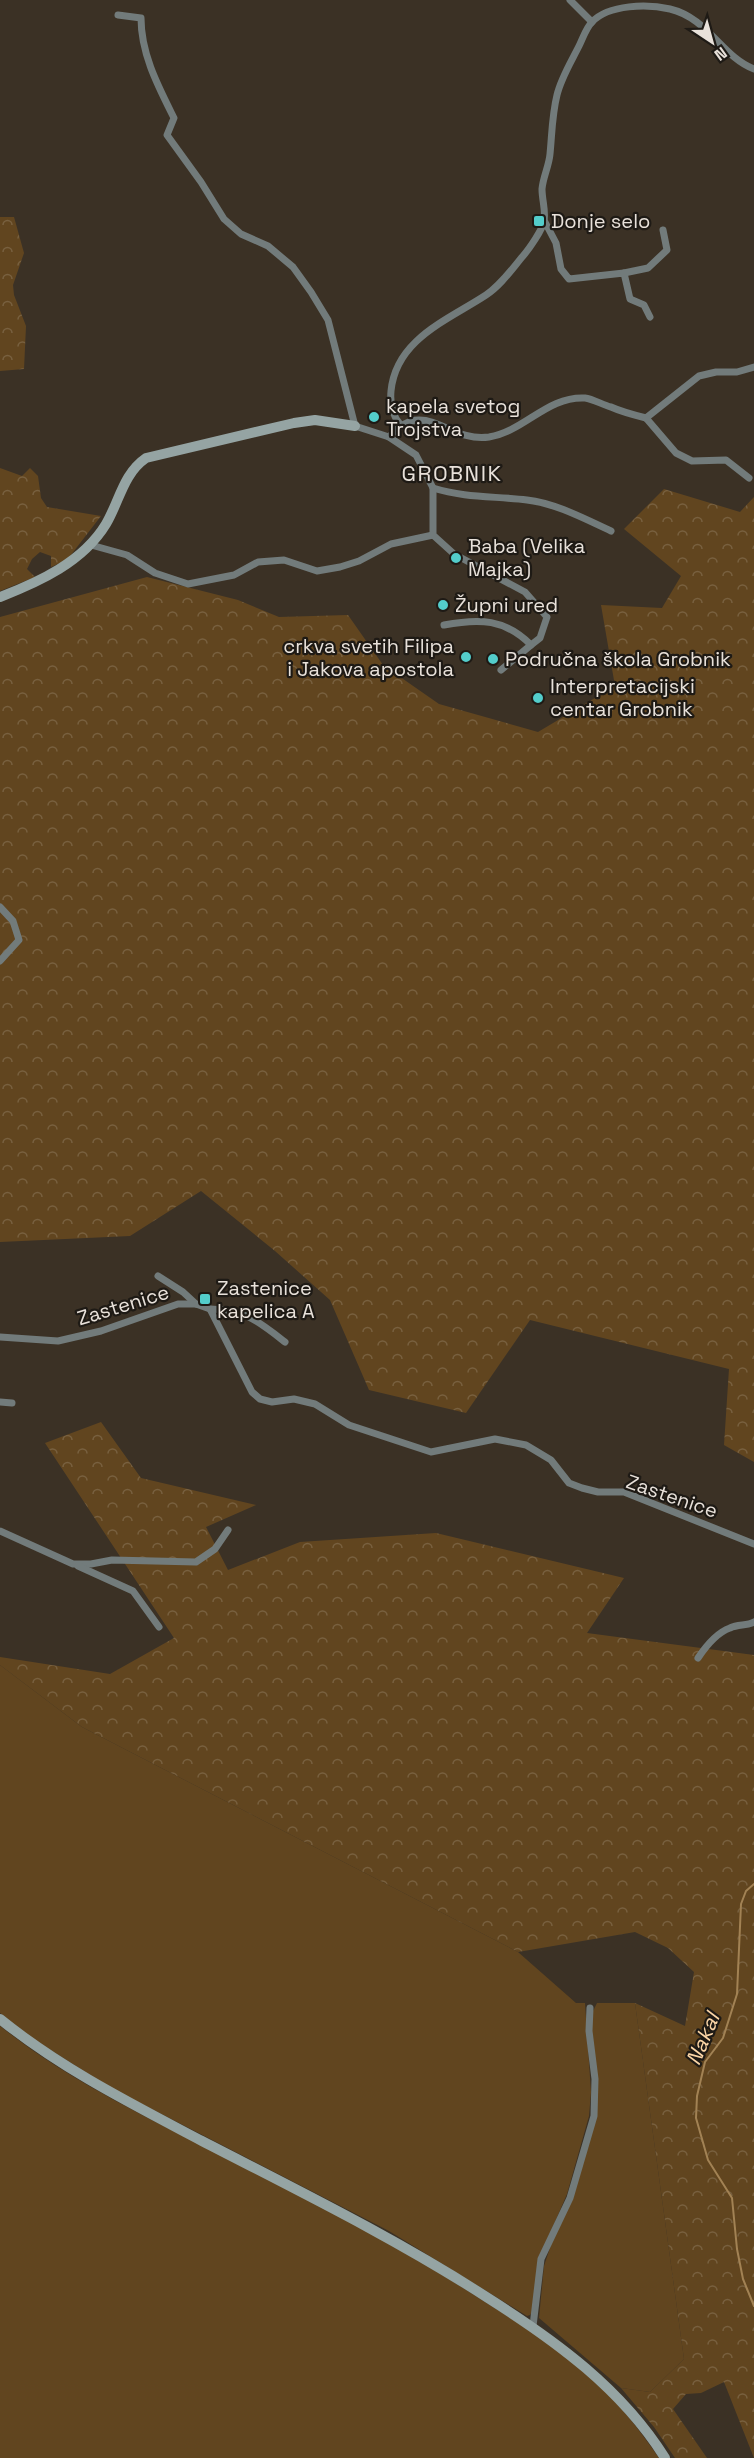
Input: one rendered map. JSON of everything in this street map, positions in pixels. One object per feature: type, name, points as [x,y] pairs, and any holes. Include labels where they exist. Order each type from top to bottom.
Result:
[{"type":"main road","points":[[0,597],[61,569],[91,545],[105,526],[133,467],[146,458],[294,423],[315,420],[355,426]]},
{"type":"main road","points":[[0,2019],[31,2044],[90,2082],[428,2260],[533,2326],[592,2372],[647,2430],[665,2458]]},
{"type":"street","points":[[570,0],[592,22]]},
{"type":"street","points":[[663,230],[667,250],[648,267],[624,273],[569,279],[561,269],[556,243],[544,222],[542,189],[550,156],[557,94],[563,77],[592,22],[615,10],[647,6],[672,9],[699,22],[747,66],[754,69]]},
{"type":"street","points":[[118,15],[141,18],[141,37],[145,51],[158,87],[174,118],[167,135],[224,219],[241,234],[268,246],[293,267],[328,320],[355,426],[389,437],[416,455],[433,488],[433,535],[454,554],[525,592],[547,617],[540,638],[501,670]]},
{"type":"street","points":[[400,424],[394,417],[391,397],[392,378],[405,354],[416,340],[453,313],[487,294],[498,285],[530,248],[544,222]]},
{"type":"street","points":[[624,273],[630,299],[644,305],[650,317]]},
{"type":"street","points":[[646,418],[699,376],[716,372],[737,372],[754,367]]},
{"type":"street","points":[[389,437],[400,424],[410,420],[425,420],[471,438],[490,437],[518,428],[559,401],[586,398],[646,418],[676,453],[692,461],[726,460],[749,478]]},
{"type":"street","points":[[433,488],[470,497],[528,500],[572,513],[611,531]]},
{"type":"street","points":[[91,545],[127,555],[155,573],[188,584],[234,575],[258,562],[284,560],[317,571],[340,567],[359,561],[391,544],[433,535]]},
{"type":"street","points":[[444,626],[460,622],[505,625],[516,630],[531,645]]},
{"type":"street","points":[[0,907],[13,921],[19,940],[0,961]]},
{"type":"street","points":[[158,1276],[183,1292],[196,1304]]},
{"type":"street","name":"Zastenice","points":[[0,1337],[58,1341],[101,1331],[178,1304],[196,1304],[210,1310],[252,1392],[260,1399],[272,1402],[294,1399],[315,1404],[349,1425],[431,1452],[495,1439],[526,1445],[551,1460],[569,1483],[597,1492],[624,1492],[754,1544]]},
{"type":"street","points":[[210,1310],[232,1310],[244,1314],[285,1342]]},
{"type":"street","points":[[0,1402],[12,1403]]},
{"type":"street","points":[[73,1564],[91,1564],[112,1560],[196,1562],[215,1549],[228,1530]]},
{"type":"street","points":[[0,1531],[133,1591],[159,1627]]},
{"type":"street","points":[[698,1658],[708,1644],[723,1632],[731,1627],[754,1622]]},
{"type":"street","points":[[533,2326],[541,2259],[570,2198],[594,2116],[595,2079],[588,2031],[590,2008]]},
{"type":"green space","points":[[0,217],[14,217],[24,253],[13,285],[14,295],[26,326],[24,369],[0,371]]},
{"type":"green space","points":[[0,468],[22,476],[30,468],[38,476],[41,498],[47,507],[101,516],[67,560],[51,567],[51,556],[40,552],[32,559],[27,569],[35,577],[0,591]]},
{"type":"green space","points":[[664,489],[740,512],[754,497],[754,1462],[724,1445],[729,1369],[530,1320],[466,1413],[369,1390],[330,1300],[275,1251],[201,1191],[130,1236],[0,1242],[0,617],[147,577],[238,600],[279,617],[348,615],[383,665],[439,704],[538,732],[615,686],[601,605],[662,608],[681,576],[624,529]]},
{"type":"green space","points":[[101,1422],[141,1478],[256,1505],[206,1527],[228,1570],[300,1542],[436,1533],[624,1578],[587,1633],[754,1655],[754,2458],[724,2382],[701,2393],[686,2394],[673,2409],[707,2458],[675,2458],[654,2427],[621,2388],[650,2392],[684,2359],[635,2003],[685,2026],[694,1972],[668,1948],[635,1932],[518,1952],[82,1727],[0,1665],[0,1657],[110,1674],[174,1638],[45,1443]]},
{"type":"green space","points":[[0,1665],[82,1727],[518,1952],[576,2003],[585,2003],[591,2092],[589,2116],[567,2194],[539,2259],[530,2315],[527,2316],[389,2231],[109,2087],[35,2040],[0,2013]]},
{"type":"green space","points":[[597,2003],[635,2003],[684,2359],[650,2392],[621,2388],[539,2318],[544,2266],[595,2112],[592,2013]]},
{"type":"green space","points":[[0,2026],[48,2061],[98,2091],[382,2240],[451,2280],[527,2329],[567,2357],[602,2387],[628,2416],[659,2458],[0,2458]]},
{"type":"waterway","name":"Nakal","points":[[754,1884],[746,1891],[741,1904],[737,1994],[723,2038],[705,2062],[697,2096],[696,2118],[708,2160],[732,2198],[737,2249],[743,2279],[754,2306]]},
{"type":"place","name":"Donje selo","points":[[539,221]]},
{"type":"place","name":"kapela svetog Trojstva","points":[[374,417]]},
{"type":"place","name":"Baba (Velika Majka)","points":[[456,558]]},
{"type":"place","name":"Župni ured","points":[[443,605]]},
{"type":"place","name":"crkva svetih Filipa i Jakova apostola","points":[[466,657]]},
{"type":"place","name":"Područna škola Grobnik","points":[[493,659]]},
{"type":"place","name":"Interpretacijski centar Grobnik","points":[[538,698]]},
{"type":"place","name":"Zastenice kapelica A","points":[[205,1299]]},
{"type":"district","name":"GROBNIK","points":[[452,473]]}]
